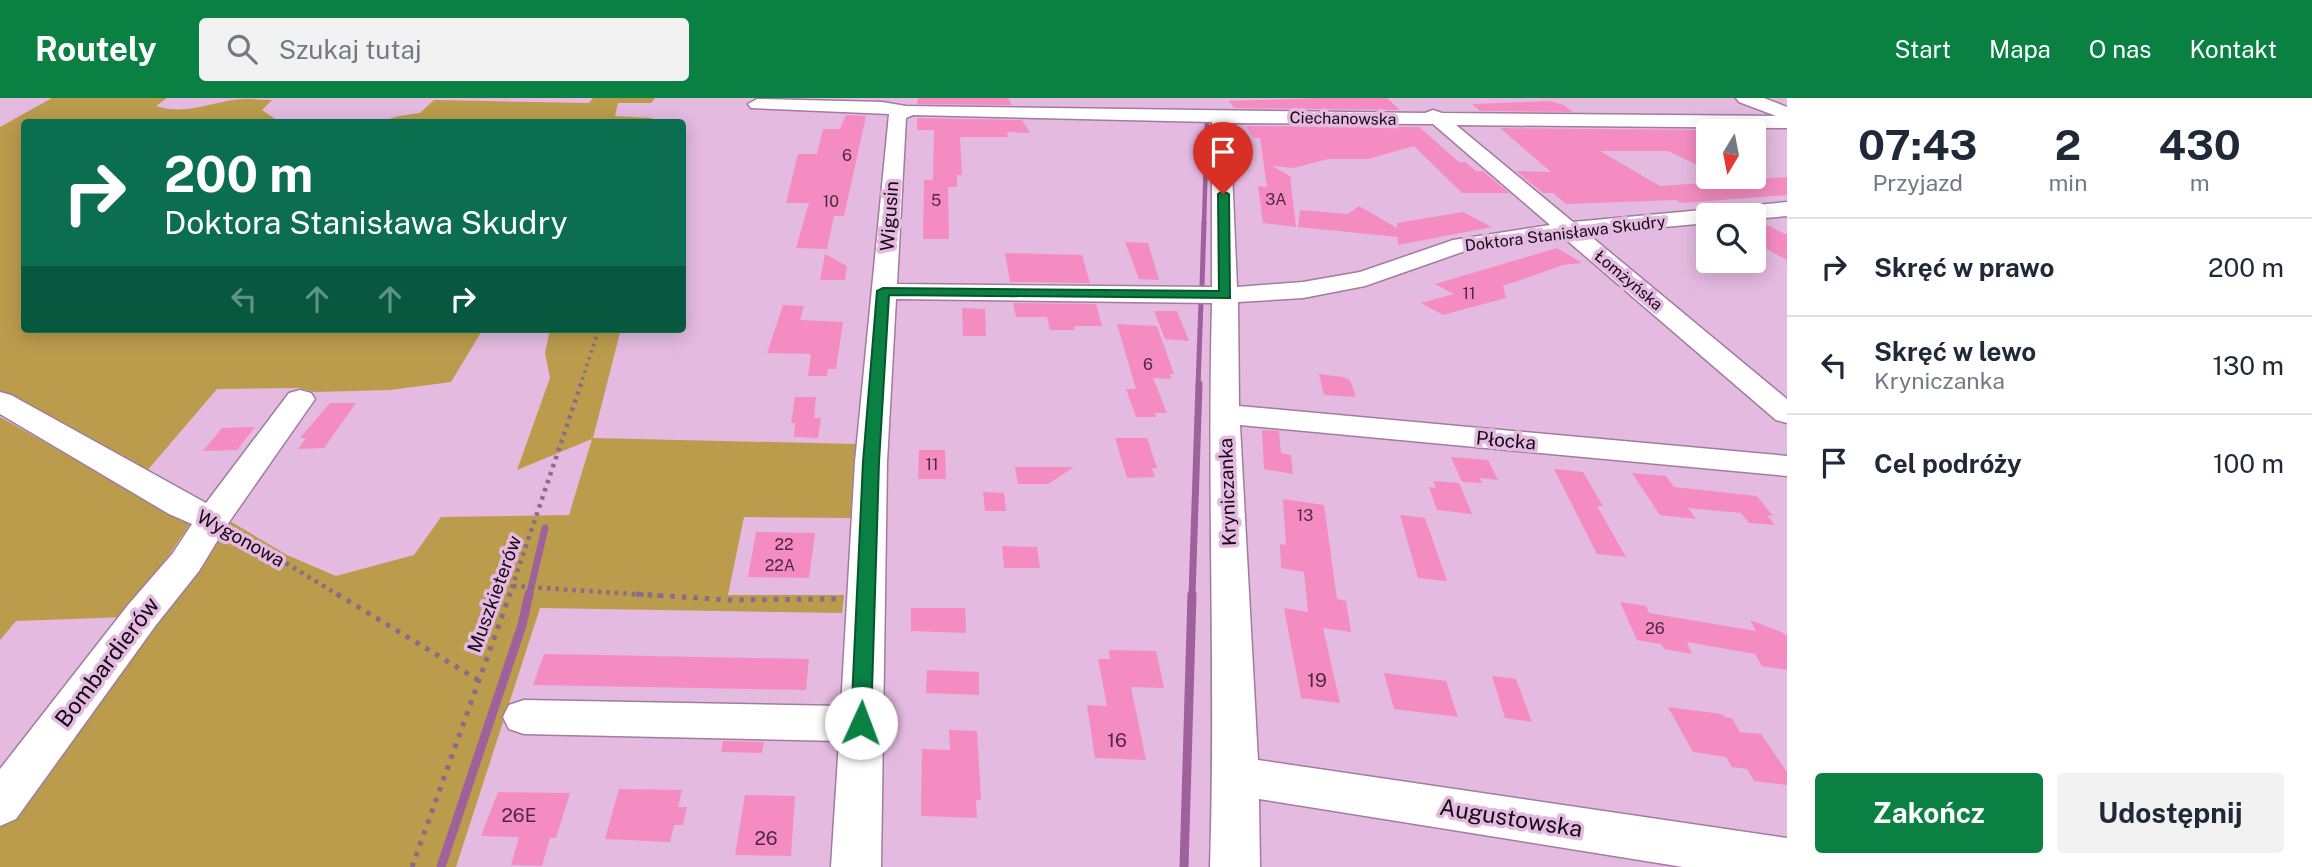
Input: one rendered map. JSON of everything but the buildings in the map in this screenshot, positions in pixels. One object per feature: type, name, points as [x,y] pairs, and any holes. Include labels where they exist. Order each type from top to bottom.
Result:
[{"type":"main road","points":[[1746,98],[1787,114]]},
{"type":"street","points":[[1078,98],[1091,114]]},
{"type":"street","name":"Łomżyńska","points":[[1415,103],[1570,229],[1787,414]]},
{"type":"street","name":"Ciechanowska","points":[[757,104],[882,107],[902,112],[1787,122]]},
{"type":"street","name":"Wigusin","points":[[856,867],[871,462],[896,117],[902,112]]},
{"type":"street","name":"Kryniczanka","points":[[1221,117],[1225,295],[1224,414],[1236,776],[1236,867]]},
{"type":"street","points":[[1766,211],[1787,209]]},
{"type":"street","points":[[1766,214],[1787,224]]},
{"type":"street","name":"Doktora Stanisława Skudry","points":[[883,291],[1225,295],[1331,286],[1365,279],[1461,245],[1570,229],[1696,217]]},
{"type":"street","name":"Bombardierów","points":[[0,805],[134,625],[186,562],[213,519],[300,399]]},
{"type":"street","name":"Wygonowa","points":[[0,401],[181,506],[213,519]]},
{"type":"street","name":"Płocka","points":[[1224,414],[1787,466]]},
{"type":"street","points":[[524,717],[861,723]]},
{"type":"street","name":"Augustowska","points":[[1236,776],[1787,861]]},
{"type":"path","name":"Muszkieterów","points":[[412,867],[513,586],[598,333]]},
{"type":"path","name":"Wygonowa","points":[[213,519],[478,680]]},
{"type":"path","points":[[513,586],[728,600],[866,599]]},
{"type":"shaded area","points":[[52,98],[167,98],[156,106],[175,109],[238,99],[272,100],[262,110],[275,119],[21,119],[21,333],[481,333],[451,382],[390,390],[314,392],[299,388],[217,389],[146,472],[0,391],[0,127]]},
{"type":"shaded area","points":[[593,98],[655,98],[651,103],[618,103],[615,116],[651,119],[389,119],[420,113],[434,100],[589,103]]},
{"type":"shaded area","points":[[549,333],[620,333],[593,438],[857,444],[851,518],[744,517],[728,595],[844,595],[842,613],[540,608],[456,867],[0,867],[0,828],[198,565],[223,517],[287,555],[336,576],[414,555],[441,517],[569,515],[592,439],[517,470],[550,378],[545,353]]},
{"type":"shaded area","points":[[0,417],[190,524],[127,617],[16,621],[0,640]]},
{"type":"waterway","points":[[1204,224],[1207,120]]},
{"type":"waterway","points":[[1202,286],[1204,222]]},
{"type":"waterway","points":[[1198,386],[1201,302]]},
{"type":"waterway","points":[[1192,596],[1199,384]]},
{"type":"waterway","points":[[529,596],[545,528]]},
{"type":"waterway","points":[[441,867],[522,625],[529,594]]},
{"type":"waterway","points":[[1184,867],[1192,594]]},
{"type":"route","points":[[861,723],[871,462],[883,291],[1225,295],[1223,194]]}]
